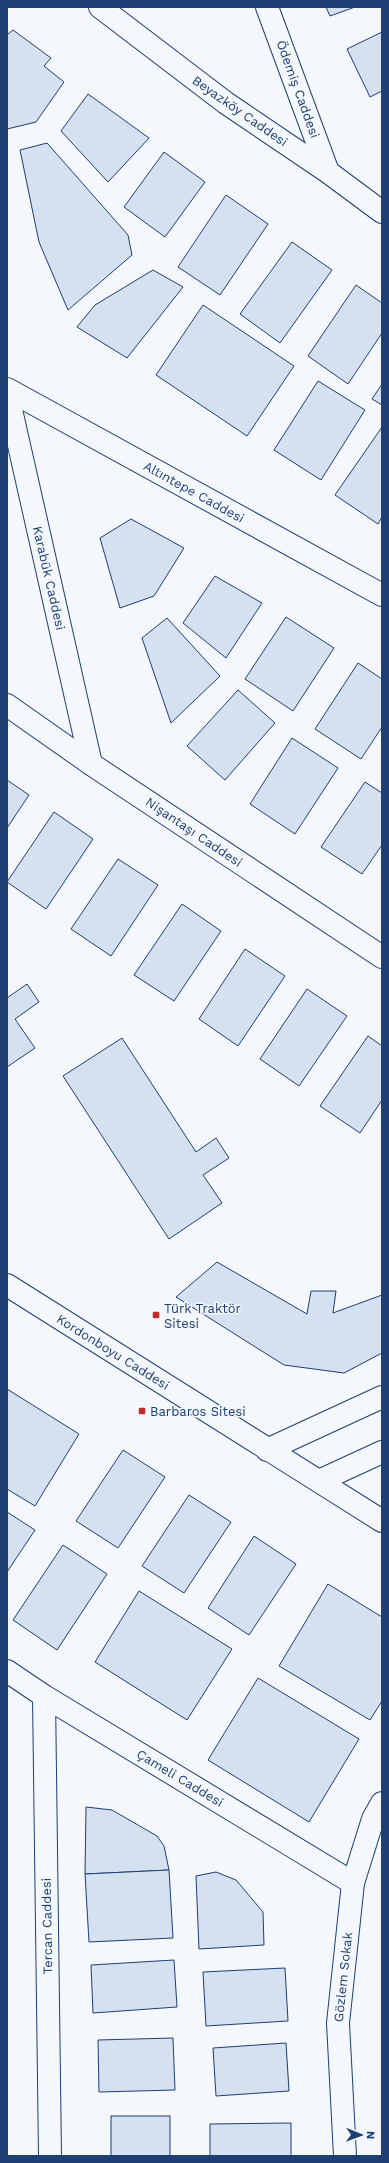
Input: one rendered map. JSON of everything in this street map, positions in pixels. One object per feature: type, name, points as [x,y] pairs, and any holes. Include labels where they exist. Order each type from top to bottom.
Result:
[{"type":"street","name":"Beyazköy Caddesi","points":[[100,7],[226,103],[328,172],[382,212]]},
{"type":"street","name":"Ödemiş Caddesi","points":[[268,7],[328,172]]},
{"type":"street","name":"Altıntepe Caddesi","points":[[7,391],[382,595]]},
{"type":"street","name":"Karabük Caddesi","points":[[7,391],[91,764]]},
{"type":"street","name":"Nişantaşı Caddesi","points":[[7,705],[91,764],[382,957]]},
{"type":"street","name":"Kordonboyu Caddesi","points":[[7,1285],[382,1521]]},
{"type":"street","points":[[267,1450],[382,1397]]},
{"type":"street","points":[[319,1481],[382,1452]]},
{"type":"street","name":"Çameli Caddesi","points":[[7,1672],[44,1696],[353,1883]]},
{"type":"street","name":"Tercan Caddesi","points":[[44,1696],[50,2156]]},
{"type":"street","name":"Gözlem Sokak","points":[[345,2156],[338,2023],[353,1883],[373,1819],[382,1803]]},
{"type":"building","points":[[326,7],[355,7],[330,16]]},
{"type":"building","points":[[13,30],[51,58],[44,66],[64,82],[36,122],[7,129],[7,35]]},
{"type":"building","points":[[382,32],[382,91],[370,97],[347,49]]},
{"type":"building","points":[[88,94],[149,138],[108,182],[61,131]]},
{"type":"building","points":[[47,143],[128,235],[132,255],[68,310],[39,242],[20,150]]},
{"type":"building","points":[[164,152],[205,182],[165,237],[124,207]]},
{"type":"building","points":[[226,195],[268,224],[220,295],[178,267]]},
{"type":"building","points":[[292,242],[332,270],[280,343],[240,314]]},
{"type":"building","points":[[153,270],[183,287],[127,358],[77,327],[95,305]]},
{"type":"building","points":[[356,285],[382,303],[382,333],[348,384],[308,356]]},
{"type":"building","points":[[203,305],[294,366],[247,436],[156,375]]},
{"type":"building","points":[[318,381],[365,410],[321,480],[274,450]]},
{"type":"building","points":[[382,384],[382,405],[372,399]]},
{"type":"building","points":[[382,427],[382,517],[378,524],[335,495]]},
{"type":"building","points":[[131,519],[184,548],[154,596],[120,608],[100,538]]},
{"type":"building","points":[[215,576],[262,603],[226,658],[183,623]]},
{"type":"building","points":[[286,617],[334,648],[293,711],[245,679]]},
{"type":"building","points":[[167,618],[220,676],[171,723],[142,638]]},
{"type":"building","points":[[358,663],[382,679],[382,727],[361,759],[315,729]]},
{"type":"building","points":[[238,690],[275,723],[225,780],[187,746]]},
{"type":"building","points":[[292,738],[338,768],[295,834],[250,804]]},
{"type":"building","points":[[7,780],[29,795],[7,828]]},
{"type":"building","points":[[365,782],[382,793],[382,845],[362,874],[321,847]]},
{"type":"building","points":[[54,812],[93,839],[46,909],[7,882]]},
{"type":"building","points":[[118,859],[158,885],[111,956],[71,929]]},
{"type":"building","points":[[182,904],[221,931],[174,1001],[134,975]]},
{"type":"building","points":[[245,949],[285,976],[238,1046],[199,1019]]},
{"type":"building","points":[[27,984],[39,1002],[15,1019],[35,1048],[7,1067],[7,998]]},
{"type":"building","points":[[307,989],[347,1016],[299,1086],[260,1059]]},
{"type":"building","points":[[368,1036],[382,1046],[382,1100],[360,1133],[320,1106]]},
{"type":"building","points":[[122,1038],[196,1152],[216,1138],[229,1158],[203,1175],[222,1203],[169,1239],[63,1076]]},
{"type":"building","points":[[217,1262],[307,1314],[311,1291],[336,1291],[333,1313],[382,1295],[382,1353],[344,1373],[284,1365],[176,1297]]},
{"type":"building","points":[[7,1389],[79,1434],[35,1506],[7,1489]]},
{"type":"building","points":[[123,1450],[165,1477],[118,1548],[76,1521]]},
{"type":"building","points":[[189,1495],[231,1522],[184,1593],[142,1566]]},
{"type":"building","points":[[7,1512],[35,1530],[7,1572]]},
{"type":"building","points":[[254,1536],[296,1564],[249,1635],[208,1608]]},
{"type":"building","points":[[63,1545],[107,1574],[57,1650],[13,1620]]},
{"type":"building","points":[[328,1584],[382,1617],[382,1701],[370,1720],[279,1666]]},
{"type":"building","points":[[139,1591],[232,1649],[187,1720],[95,1662]]},
{"type":"building","points":[[258,1678],[359,1739],[309,1822],[208,1760]]},
{"type":"building","points":[[86,1807],[112,1810],[157,1836],[164,1846],[169,1870],[85,1874]]},
{"type":"building","points":[[169,1870],[173,1938],[89,1942],[85,1874]]},
{"type":"building","points":[[216,1872],[236,1880],[263,1912],[264,1945],[199,1949],[196,1876]]},
{"type":"building","points":[[174,1960],[177,2007],[93,2013],[91,1965]]},
{"type":"building","points":[[285,1968],[288,2021],[206,2026],[203,1972]]},
{"type":"building","points":[[173,2038],[175,2090],[99,2092],[98,2040]]},
{"type":"building","points":[[286,2043],[289,2091],[216,2096],[213,2048]]},
{"type":"building","points":[[111,2116],[170,2116],[170,2156],[111,2156]]},
{"type":"building","points":[[291,2123],[291,2156],[210,2156],[210,2124]]},
{"type":"place","name":"Türk Traktör Sitesi","points":[[156,1315]]},
{"type":"place","name":"Barbaros Sitesi","points":[[142,1411]]}]
